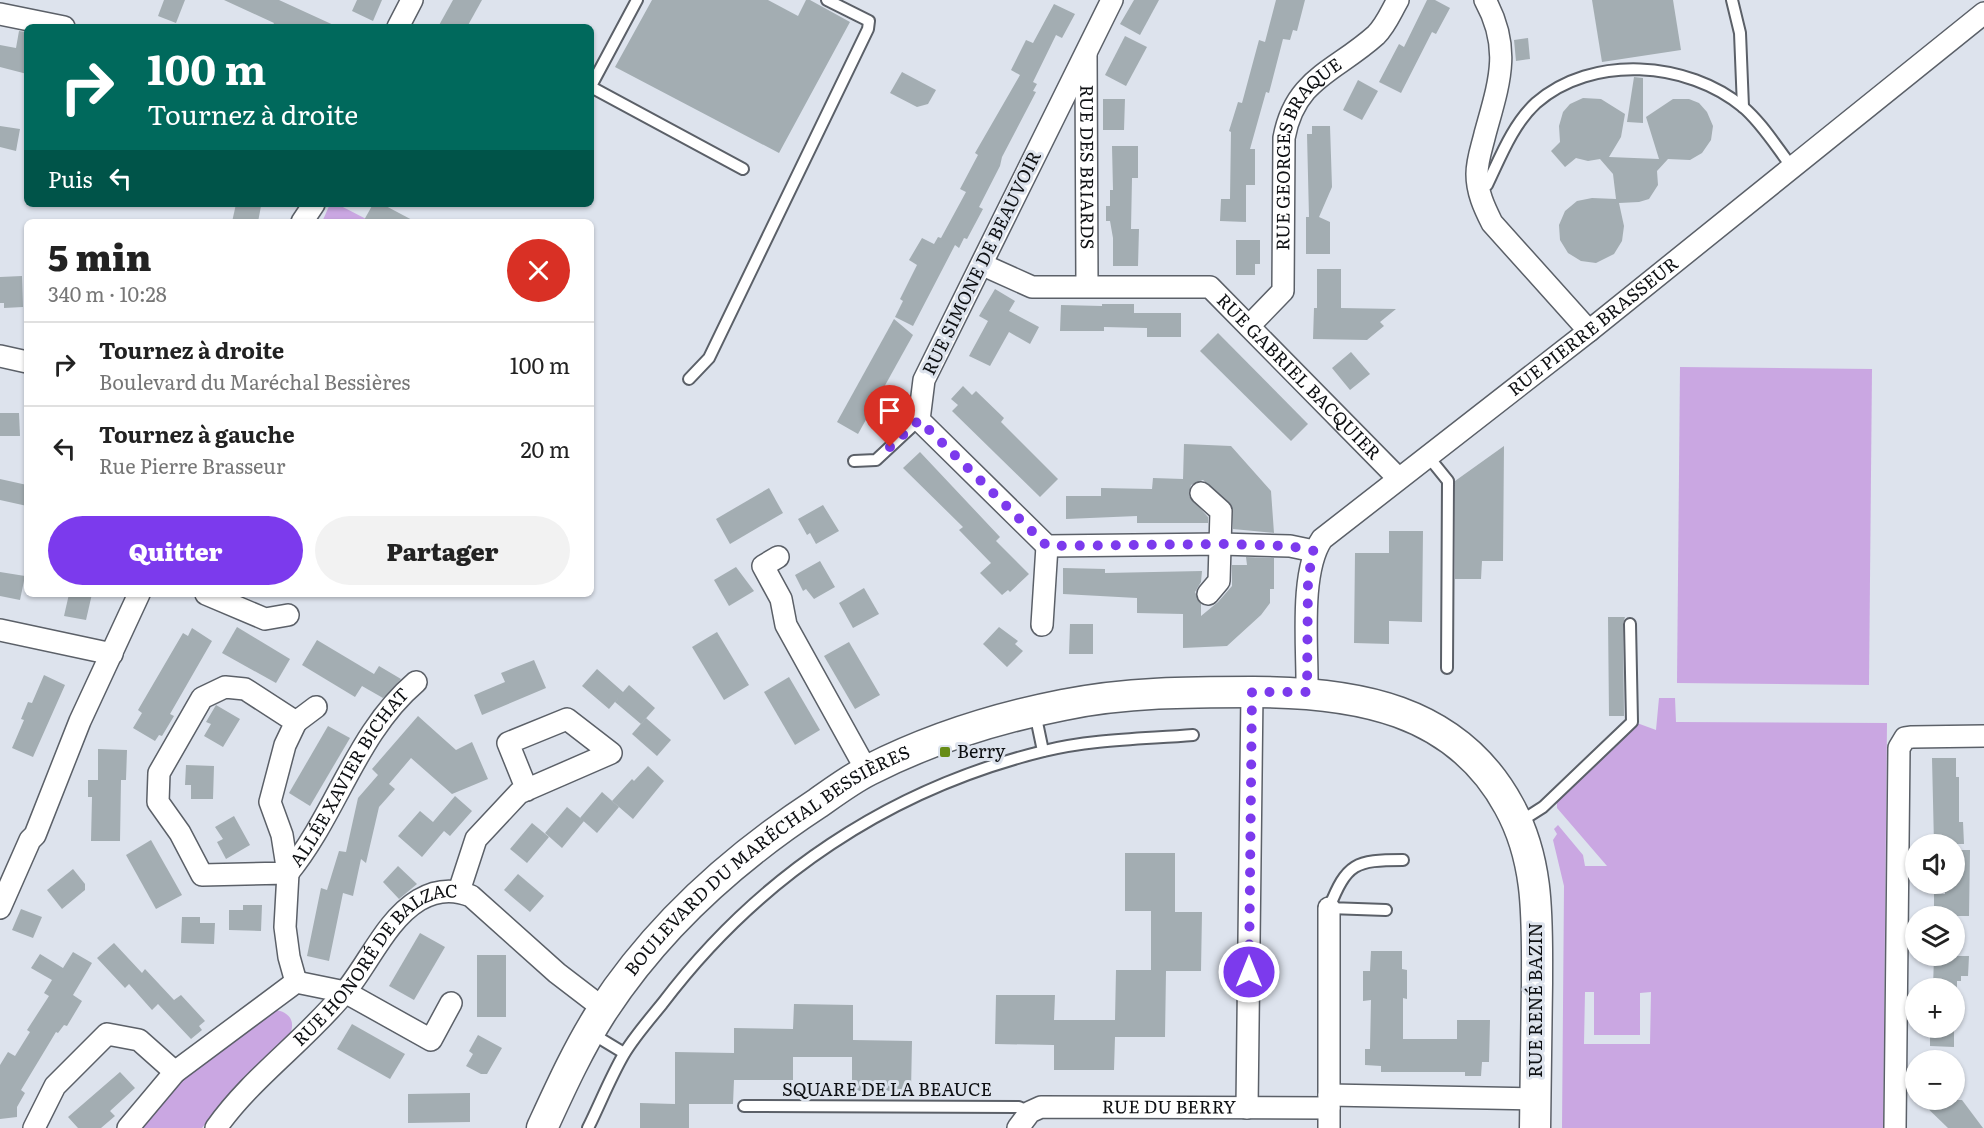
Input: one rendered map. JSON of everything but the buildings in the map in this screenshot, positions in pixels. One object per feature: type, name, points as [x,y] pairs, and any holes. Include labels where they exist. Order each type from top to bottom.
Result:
[{"type":"street","points":[[400,24],[412,0]]},
{"type":"street","name":"RUE SIMONE DE BEAUVOIR","points":[[919,420],[924,380],[983,265],[1112,0]]},
{"type":"street","name":"RUE GEORGES BRAQUE","points":[[1249,326],[1283,291],[1284,138],[1288,119],[1306,88],[1375,36],[1398,0]]},
{"type":"street","points":[[1485,0],[1499,32],[1502,73],[1479,158],[1478,188],[1492,223],[1589,331]]},
{"type":"street","points":[[0,14],[49,24]]},
{"type":"street","name":"RUE PIERRE BRASSEUR","points":[[1314,551],[1329,533],[1589,331],[1984,14]]},
{"type":"street","name":"RUE DES BRIARDS","points":[[1086,50],[1087,286]]},
{"type":"street","name":"RUE GABRIEL BACQUIER","points":[[983,265],[1032,287],[1210,287],[1398,478]]},
{"type":"street","points":[[0,356],[24,361]]},
{"type":"street","points":[[919,420],[1047,546],[1221,544],[1290,546],[1314,551],[1308,577],[1307,692]]},
{"type":"street","points":[[1201,493],[1221,511],[1219,581],[1208,594]]},
{"type":"street","points":[[1042,625],[1047,546]]},
{"type":"street","points":[[778,556],[762,566],[782,598],[786,625],[867,771]]},
{"type":"street","points":[[0,908],[30,840],[35,835],[80,721],[138,597]]},
{"type":"street","points":[[213,597],[265,619],[288,615]]},
{"type":"street","points":[[0,630],[112,654]]},
{"type":"street","name":"ALLÉE XAVIER BICHAT","points":[[296,982],[289,957],[285,927],[288,873],[306,850],[380,719],[416,682]]},
{"type":"street","points":[[296,722],[245,689],[225,687],[202,698],[159,773],[158,802],[180,833],[202,875],[288,873],[282,835],[270,802],[285,745],[296,722],[316,707]]},
{"type":"street","points":[[1247,1108],[1252,692]]},
{"type":"street","name":"BOULEVARD DU MARÉCHAL BESSIÈRES","points":[[542,1128],[597,1021],[658,940],[730,868],[771,834],[867,771],[959,732],[1034,711],[1099,699],[1151,694],[1252,692],[1307,692],[1381,705],[1424,723],[1443,735],[1481,766],[1498,788],[1518,823],[1534,871]]},
{"type":"street","points":[[1901,1125],[1899,748],[1905,738],[1912,737],[1984,736]]},
{"type":"street","points":[[459,891],[476,839],[519,793],[527,790]]},
{"type":"street","name":"RUE RENÉ BAZIN","points":[[1534,871],[1537,913],[1535,1128]]},
{"type":"street","name":"RUE HONORÉ DE BALZAC","points":[[216,1128],[233,1104],[345,992],[397,918],[409,907],[432,893],[459,891],[486,906],[597,1021]]},
{"type":"street","points":[[1329,908],[1329,1110]]},
{"type":"street","points":[[128,1128],[175,1072],[296,982],[345,992],[431,1040],[451,1004]]},
{"type":"street","points":[[34,1128],[55,1086],[107,1034],[139,1040],[175,1072]]},
{"type":"street","name":"RUE DU BERRY","points":[[1024,1120],[1041,1107],[1329,1110],[1535,1099]]},
{"type":"lane","points":[[594,80],[637,0]]},
{"type":"lane","points":[[689,379],[709,358],[868,29],[869,21],[827,0]]},
{"type":"lane","points":[[1732,0],[1740,33],[1743,107]]},
{"type":"lane","points":[[1478,188],[1487,185],[1518,125],[1536,103],[1572,81],[1616,69],[1659,70],[1708,86],[1743,107],[1792,167]]},
{"type":"lane","points":[[594,88],[743,169]]},
{"type":"lane","points":[[854,461],[876,460],[919,420]]},
{"type":"lane","points":[[1427,455],[1448,481],[1447,669]]},
{"type":"lane","points":[[1518,823],[1543,807],[1632,722],[1630,624]]},
{"type":"lane","points":[[1034,711],[1043,751]]},
{"type":"lane","points":[[588,1128],[624,1053],[686,972],[748,908],[814,852],[886,809],[948,781],[1043,751],[1081,744],[1193,735]]},
{"type":"lane","points":[[1386,910],[1329,908],[1341,879],[1355,866],[1374,860],[1403,860]]},
{"type":"lane","points":[[597,1021],[624,1053]]},
{"type":"lane","name":"SQUARE DE LA BEAUCE","points":[[744,1106],[1019,1107],[1024,1120]]},
{"type":"shaded area","points":[[329,207],[343,207],[366,219],[323,219]]},
{"type":"shaded area","points":[[1680,367],[1872,369],[1869,685],[1677,683]]},
{"type":"shaded area","points":[[1659,698],[1675,698],[1676,722],[1887,723],[1883,1128],[1562,1128],[1564,886],[1553,840],[1557,834],[1554,829],[1558,825],[1583,855],[1585,866],[1607,866],[1557,808],[1557,802],[1637,723],[1656,730]],"holes":[[[1585,992],[1594,992],[1594,1035],[1640,1035],[1640,993],[1651,992],[1650,1044],[1584,1044]]]},
{"type":"shaded area","points":[[275,1010],[285,1013],[291,1019],[292,1027],[289,1036],[243,1079],[202,1128],[136,1128],[167,1090]]},
{"type":"place","name":"Berry","points":[[945,752]]},
{"type":"route","points":[[890,447],[919,420],[1047,546],[1221,544],[1290,546],[1314,551],[1309,564],[1308,577],[1307,692],[1252,692],[1249,972]]}]
